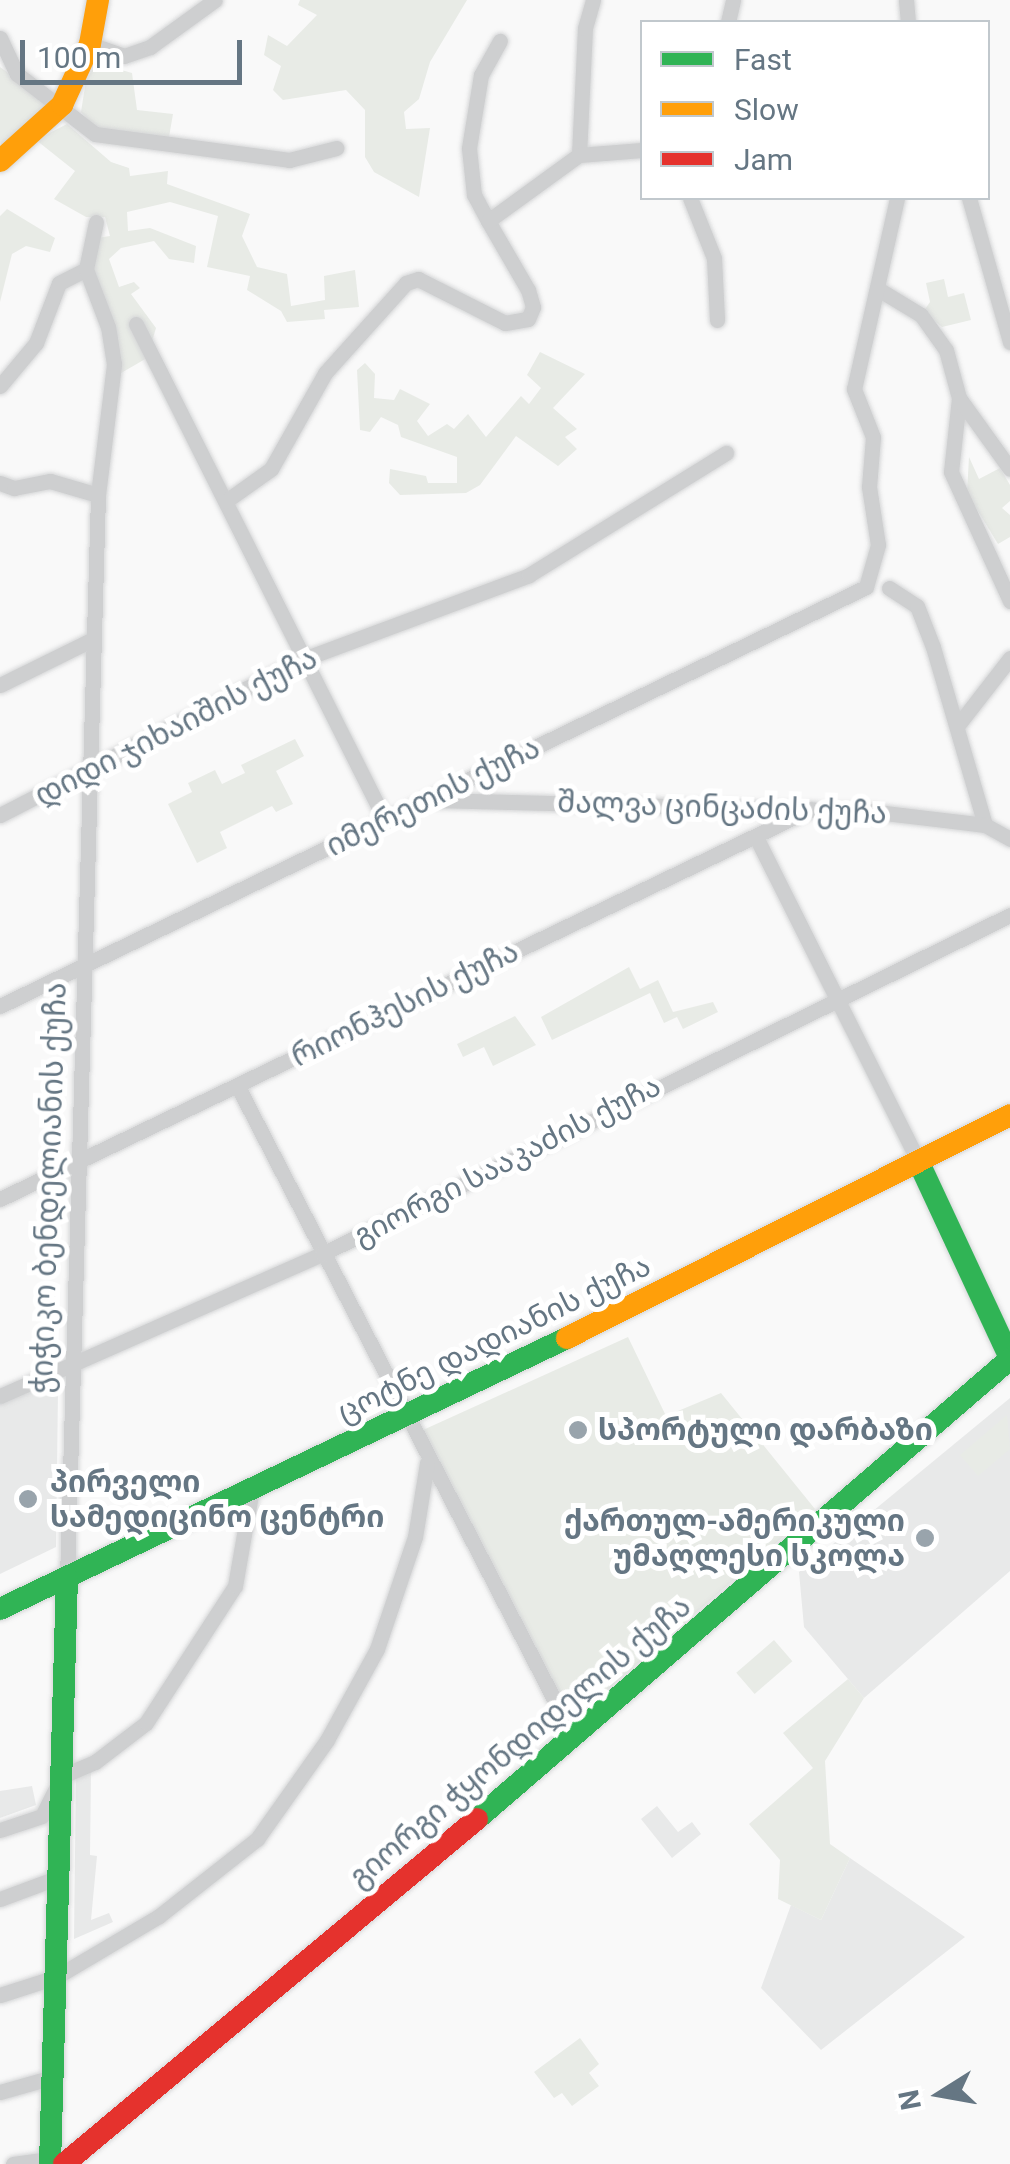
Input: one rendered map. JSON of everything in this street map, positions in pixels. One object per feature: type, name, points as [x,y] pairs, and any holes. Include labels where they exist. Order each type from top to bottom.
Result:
[{"type":"street","points":[[0,161],[62,105],[90,44],[98,0]]},
{"type":"street","points":[[90,44],[124,56],[150,47],[216,0]]},
{"type":"street","points":[[579,155],[585,28],[594,0]]},
{"type":"street","points":[[0,38],[17,74],[95,134],[159,146],[289,160],[336,148]]},
{"type":"street","points":[[226,502],[271,469],[325,373],[391,294],[418,280],[505,323],[528,320],[533,306],[528,290],[470,182],[469,148],[482,75],[500,41]]},
{"type":"street","points":[[488,221],[579,155],[640,150]]},
{"type":"street","points":[[691,200],[714,258],[717,320]]},
{"type":"street","points":[[896,200],[880,253],[878,289],[937,331],[959,398],[1010,468]]},
{"type":"street","points":[[970,200],[1010,342]]},
{"type":"street","points":[[0,386],[36,343],[59,283],[86,269],[96,222]]},
{"type":"street","name":"ჭიჭიკო ბენდელიანის ქუჩა","points":[[55,2162],[53,2077],[88,774],[98,496],[114,364],[111,337],[86,269]]},
{"type":"street","name":"იმერეთის ქუჩა","points":[[0,1006],[866,587],[878,546],[869,487],[873,437],[854,389],[878,289]]},
{"type":"street","points":[[136,324],[301,660],[386,820]]},
{"type":"street","points":[[959,398],[952,472],[1010,601]]},
{"type":"street","name":"დიდი ჯიხაიშის ქუჩა","points":[[0,815],[88,774],[301,660],[528,575],[726,452]]},
{"type":"street","points":[[0,483],[14,488],[50,481],[98,496]]},
{"type":"street","points":[[889,588],[917,606],[958,725],[985,825]]},
{"type":"street","points":[[0,685],[93,639]]},
{"type":"street","points":[[958,725],[1010,658]]},
{"type":"street","name":"შალვა ცინცაძის ქუჩა","points":[[429,800],[810,809],[985,825],[1010,839]]},
{"type":"street","name":"რიონჰესის ქუჩა","points":[[0,1199],[810,809]]},
{"type":"street","points":[[756,837],[920,1166],[1010,1359]]},
{"type":"street","name":"გიორგი სააკაძის ქუჩა","points":[[0,1396],[74,1360],[322,1254],[836,996],[1010,915]]},
{"type":"street","points":[[237,1085],[427,1463],[574,1738]]},
{"type":"street","name":"ცოტნე დადიანის ქუჩა","points":[[0,1609],[920,1166],[1010,1115]]},
{"type":"street","name":"გიორგი ჭყონდიდელის ქუჩა","points":[[55,2162],[574,1738],[1010,1359]]},
{"type":"street","points":[[0,1995],[56,1977],[159,1916],[257,1839],[327,1740],[377,1649],[415,1536],[427,1463]]},
{"type":"street","points":[[0,1830],[42,1816],[62,1776],[96,1762],[143,1726],[202,1645],[235,1586],[252,1489]]},
{"type":"street","points":[[0,1899],[59,1877]]},
{"type":"street","points":[[0,2092],[53,2077]]},
{"type":"street","points":[[13,2164],[55,2162]]},
{"type":"shaded area","points":[[300,0],[467,0],[430,62],[419,99],[404,112],[406,129],[430,128],[419,197],[374,172],[365,157],[365,110],[346,90],[283,100],[273,90],[281,66],[264,55],[268,35],[287,46],[317,15],[298,5]]},
{"type":"shaded area","points":[[107,66],[132,73],[137,110],[173,114],[169,137],[97,129],[81,112],[86,80],[93,69]]},
{"type":"shaded area","points":[[0,67],[50,104],[4,150],[0,142]]},
{"type":"shaded area","points":[[67,124],[111,162],[129,168],[130,176],[168,171],[167,184],[250,214],[242,236],[257,267],[287,274],[291,306],[325,300],[324,276],[355,270],[359,307],[324,310],[325,319],[287,322],[281,311],[247,290],[250,276],[207,267],[218,216],[170,202],[127,212],[128,231],[150,228],[196,246],[194,263],[169,259],[154,241],[121,248],[109,259],[119,287],[134,282],[140,288],[131,294],[156,328],[147,358],[116,376],[93,269],[97,238],[110,236],[105,217],[86,217],[54,199],[75,171],[36,140]]},
{"type":"shaded area","points":[[7,209],[55,238],[50,252],[26,246],[12,254],[0,302],[0,216]]},
{"type":"shaded area","points":[[944,279],[948,297],[964,293],[971,320],[942,327],[923,312],[930,302],[926,283]]},
{"type":"shaded area","points":[[540,352],[585,374],[553,408],[577,429],[565,437],[577,449],[558,466],[516,436],[480,485],[466,493],[400,495],[389,483],[390,469],[426,476],[428,483],[457,483],[457,457],[401,437],[398,425],[381,417],[370,432],[360,430],[357,370],[365,363],[375,374],[374,398],[394,400],[400,389],[430,404],[417,421],[428,436],[447,424],[454,429],[468,414],[486,437],[521,396],[529,404],[541,388],[527,375]]},
{"type":"shaded area","points":[[969,457],[979,479],[1000,468],[1010,485],[1010,501],[1002,508],[1010,515],[1010,537],[998,544],[967,493]]},
{"type":"shaded area","points":[[295,739],[304,756],[276,771],[293,804],[276,812],[272,806],[220,832],[227,848],[197,863],[168,804],[192,792],[188,783],[215,770],[222,784],[245,773],[241,765]]},
{"type":"shaded area","points":[[629,967],[640,989],[658,980],[673,1012],[713,1002],[718,1012],[683,1029],[677,1017],[664,1023],[650,993],[552,1040],[541,1017]]},
{"type":"shaded area","points":[[515,1016],[536,1045],[493,1066],[484,1047],[463,1057],[457,1044]]},
{"type":"shaded area","points":[[628,1337],[666,1416],[721,1393],[815,1509],[576,1717],[566,1715],[421,1438],[423,1430]]},
{"type":"shaded area","name":"პირველი სამედიცინო ცენტრი","points":[[52,1378],[58,1391],[56,1547],[0,1574],[0,1402]]},
{"type":"shaded area","name":"ქართულ-ამერიკული უმაღლესი სკოლა","points":[[1010,1398],[1010,1571],[864,1698],[804,1627],[799,1572]]},
{"type":"shaded area","points":[[1007,1415],[1010,1449],[978,1476],[960,1455]]},
{"type":"shaded area","points":[[774,1640],[792,1661],[755,1694],[736,1673]]},
{"type":"shaded area","points":[[848,1679],[864,1698],[825,1761],[830,1844],[850,1858],[821,1920],[778,1899],[780,1860],[749,1824],[813,1768],[783,1733]]},
{"type":"shaded area","points":[[76,1771],[91,1772],[90,1855],[97,1856],[91,1920],[109,1913],[113,1922],[74,1939]]},
{"type":"shaded area","points":[[32,1786],[36,1805],[0,1818],[0,1791]]},
{"type":"shaded area","points":[[657,1806],[678,1832],[692,1822],[701,1834],[672,1858],[641,1819]]},
{"type":"shaded area","points":[[850,1858],[965,1937],[821,2050],[761,1988],[791,1905],[821,1920]]},
{"type":"shaded area","points":[[580,2038],[599,2064],[589,2073],[599,2086],[572,2106],[562,2093],[554,2098],[534,2072]]},
{"type":"traffic: fast","points":[[920,1165],[1010,1358]]},
{"type":"traffic: fast","points":[[0,1609],[567,1338]]},
{"type":"traffic: fast","points":[[477,1819],[1010,1359]]},
{"type":"traffic: fast","points":[[50,2164],[67,1578]]},
{"type":"traffic: slow","points":[[0,161],[62,105],[90,44],[98,0]]},
{"type":"traffic: slow","points":[[567,1338],[1010,1115]]},
{"type":"traffic: jam","points":[[64,2164],[477,1819]]},
{"type":"place","name":"სპორტული დარბაზი","points":[[578,1430]]},
{"type":"place","name":"პირველი სამედიცინო ცენტრი","points":[[28,1499]]},
{"type":"place","name":"ქართულ-ამერიკული უმაღლესი სკოლა","points":[[925,1538]]}]
